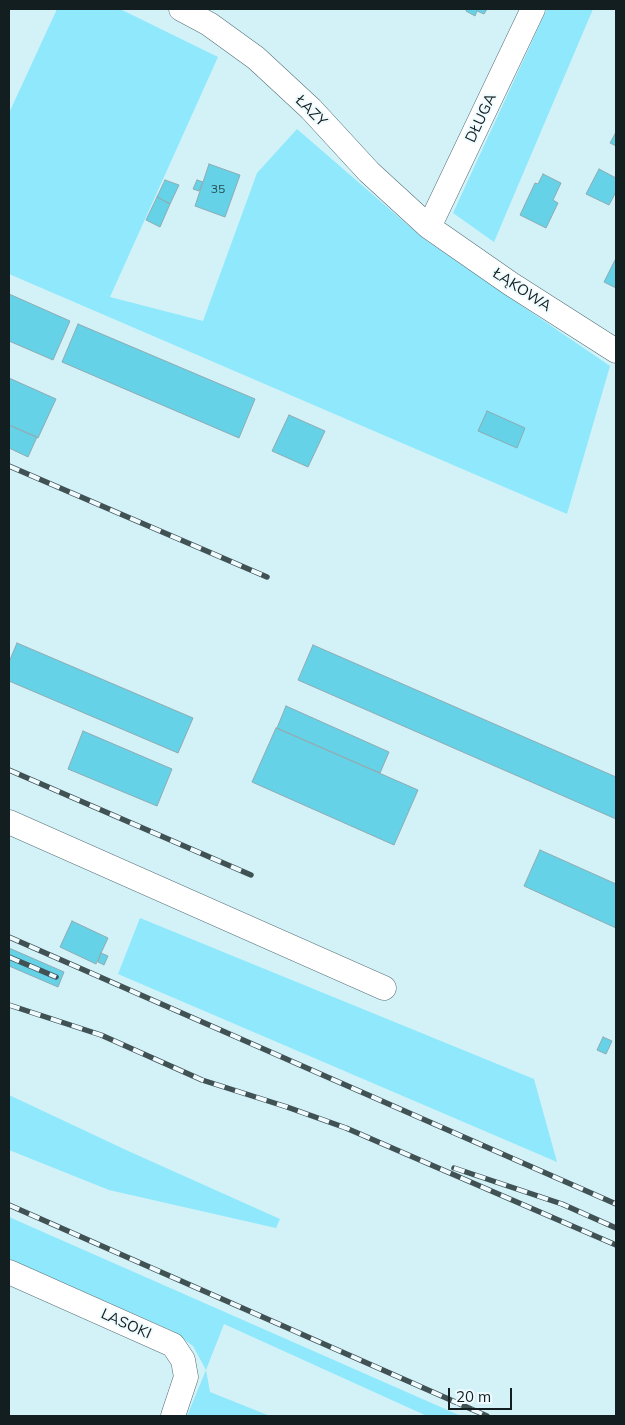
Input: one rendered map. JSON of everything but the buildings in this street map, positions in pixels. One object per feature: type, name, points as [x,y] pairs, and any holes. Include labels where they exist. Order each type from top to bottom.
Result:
[{"type":"street","name":"ŁAZY","points":[[181,9],[209,24],[256,58],[311,109],[369,172],[429,227]]},
{"type":"street","name":"DŁUGA","points":[[429,227],[534,9]]},
{"type":"street","name":"ŁĄKOWA","points":[[429,227],[511,284],[616,351]]},
{"type":"street","points":[[9,822],[384,988]]},
{"type":"street","name":"LASOKI","points":[[9,1272],[173,1345],[183,1360],[186,1378],[173,1416]]},
{"type":"shaded area","points":[[57,9],[120,9],[218,57],[110,297],[203,321],[257,173],[297,129],[424,239],[610,366],[567,514],[9,274],[9,113]]},
{"type":"shaded area","points":[[547,9],[593,9],[494,242],[453,213]]},
{"type":"shaded area","points":[[140,918],[534,1079],[557,1162],[118,974]]},
{"type":"shaded area","points":[[9,1095],[280,1219],[276,1228],[109,1190],[9,1150]]},
{"type":"shaded area","points":[[9,1217],[461,1416],[427,1416],[224,1324],[206,1370],[193,1346],[173,1331],[9,1259]]},
{"type":"shaded area","points":[[206,1370],[210,1392],[270,1416],[187,1416]]},
{"type":"railway","points":[[9,466],[267,577]]},
{"type":"railway","points":[[9,770],[251,875]]},
{"type":"railway","points":[[9,937],[616,1204]]},
{"type":"railway","points":[[9,957],[56,977]]},
{"type":"railway","points":[[9,1005],[101,1035],[202,1080],[346,1128],[616,1245]]},
{"type":"railway","points":[[454,1168],[562,1204],[616,1228]]},
{"type":"railway","points":[[9,1205],[487,1416]]}]
